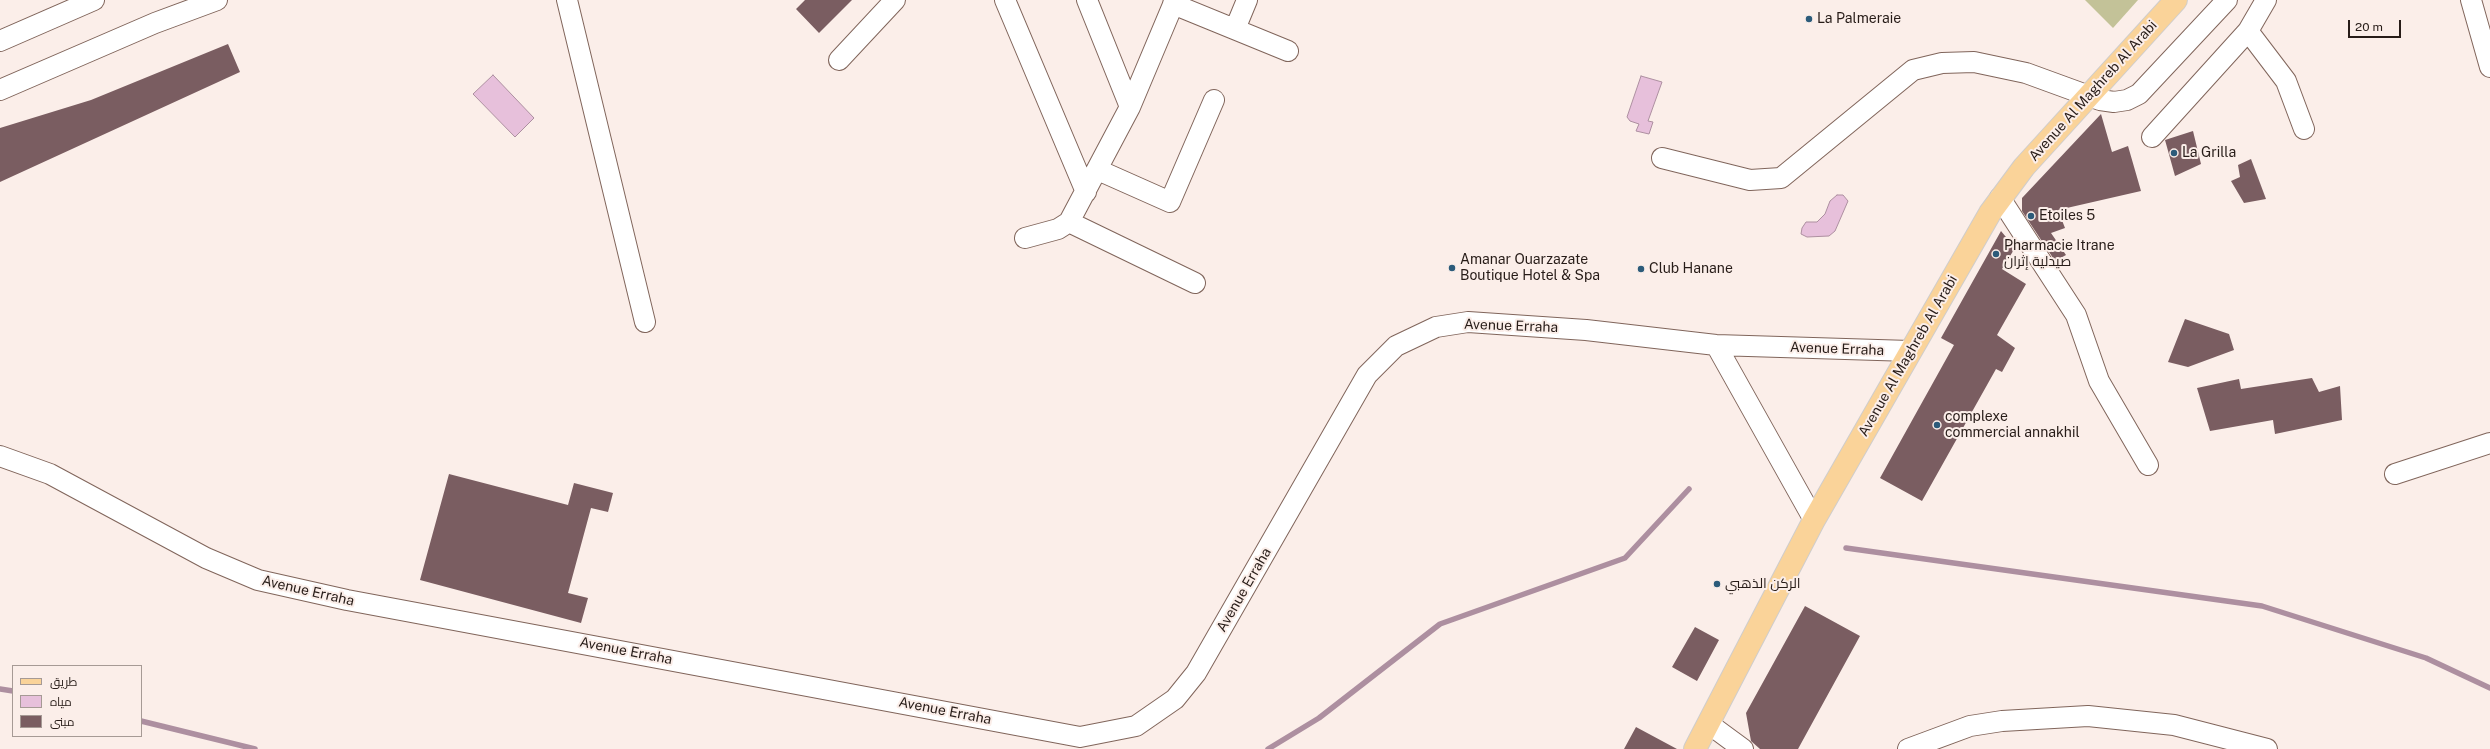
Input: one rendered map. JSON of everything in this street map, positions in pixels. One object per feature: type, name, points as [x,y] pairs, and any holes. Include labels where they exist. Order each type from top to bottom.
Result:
[{"type":"main road","name":"Avenue Al Maghreb Al Arabi","points":[[1695,749],[1814,520],[1910,351],[2000,198],[2024,167],[2088,94],[2176,0]]},
{"type":"street","points":[[0,41],[94,0]]},
{"type":"street","points":[[0,90],[155,23],[218,0]]},
{"type":"street","points":[[566,0],[645,322]]},
{"type":"street","points":[[839,60],[895,0]]},
{"type":"street","points":[[1005,0],[1086,192]]},
{"type":"street","points":[[1088,0],[1130,107]]},
{"type":"street","points":[[1235,29],[1247,0]]},
{"type":"street","points":[[1662,158],[1750,180],[1781,178],[1913,70],[1942,63],[1974,62],[2026,73],[2088,94],[2100,100],[2114,102],[2127,100],[2139,94],[2227,0]]},
{"type":"street","points":[[2152,137],[2248,31],[2266,0]]},
{"type":"street","points":[[2471,0],[2485,35],[2490,67]]},
{"type":"street","points":[[1025,238],[1058,229],[1069,222],[1098,170],[1130,107],[1174,2],[1288,51]]},
{"type":"street","points":[[2248,31],[2286,81],[2304,129]]},
{"type":"street","points":[[1098,170],[1170,202],[1214,100]]},
{"type":"street","points":[[2000,198],[2072,308],[2082,330],[2099,381],[2148,465]]},
{"type":"street","points":[[1069,222],[1194,283]]},
{"type":"street","name":"Avenue Erraha","points":[[0,456],[50,474],[206,558],[258,580],[347,600],[1080,737],[1136,726],[1175,699],[1196,673],[1367,375],[1396,346],[1436,327],[1468,322],[1586,330],[1716,345],[1910,351]]},
{"type":"street","points":[[1716,345],[1814,520]]},
{"type":"street","points":[[2395,474],[2490,443]]},
{"type":"street","points":[[1908,749],[1970,726],[2002,721],[2088,716],[2174,725],[2262,748]]},
{"type":"street","points":[[1709,724],[1743,749]]},
{"type":"green space","points":[[2085,0],[2138,0],[2113,28]]},
{"type":"water","points":[[493,75],[534,118],[515,137],[473,94]]},
{"type":"water","points":[[1641,76],[1662,82],[1648,121],[1653,122],[1649,134],[1636,131],[1639,124],[1630,121],[1627,117]]},
{"type":"water","points":[[1837,195],[1843,195],[1848,201],[1835,231],[1829,236],[1807,237],[1801,234],[1802,228],[1806,222],[1817,222],[1825,214],[1830,201]]},
{"type":"building","points":[[805,0],[852,0],[819,33],[796,9]]},
{"type":"building","points":[[228,44],[240,72],[0,182],[0,128],[91,100]]},
{"type":"building","points":[[2101,114],[2112,152],[2128,146],[2141,191],[2058,210],[2065,228],[2051,233],[2066,255],[2055,261],[2022,211],[2022,198]]},
{"type":"building","points":[[2193,131],[2201,164],[2175,176],[2165,140]]},
{"type":"building","points":[[2251,159],[2266,199],[2244,203],[2231,181],[2240,177],[2238,165]]},
{"type":"building","points":[[2001,231],[2015,248],[2002,269],[2026,284],[1997,335],[2015,348],[2002,372],[1996,369],[1922,501],[1880,478],[1954,345],[1941,338]]},
{"type":"building","points":[[2185,319],[2229,334],[2234,350],[2188,367],[2168,362]]},
{"type":"building","points":[[2312,378],[2319,392],[2340,386],[2342,420],[2275,434],[2273,420],[2210,431],[2197,388],[2239,379],[2241,389]]},
{"type":"building","points":[[449,474],[568,505],[574,483],[613,493],[608,512],[591,508],[568,593],[588,598],[581,623],[420,580]]},
{"type":"building","points":[[1805,606],[1860,636],[1798,749],[1760,749],[1751,741],[1746,713]]},
{"type":"building","points":[[1695,627],[1719,640],[1697,681],[1672,667]]},
{"type":"building","points":[[1636,727],[1677,749],[1624,749]]},
{"type":"waterway","points":[[1268,749],[1319,718],[1440,624],[1625,558],[1689,489]]},
{"type":"waterway","points":[[1846,548],[2262,606],[2426,658],[2490,688]]},
{"type":"waterway","points":[[0,689],[12,691]]},
{"type":"waterway","points":[[142,721],[255,749]]},
{"type":"place","name":"La Palmeraie","points":[[1809,19]]},
{"type":"place","name":"La Grilla","points":[[2174,153]]},
{"type":"place","name":"Etoiles 5","points":[[2031,216]]},
{"type":"place","name":"Pharmacie Itrane صيدلية إثران","points":[[1996,254]]},
{"type":"place","name":"Amanar Ouarzazate Boutique Hotel & Spa","points":[[1452,268]]},
{"type":"place","name":"Club Hanane","points":[[1641,269]]},
{"type":"place","name":"complexe commercial annakhil","points":[[1937,425]]},
{"type":"place","name":"الركن الذهبي","points":[[1717,584]]}]
